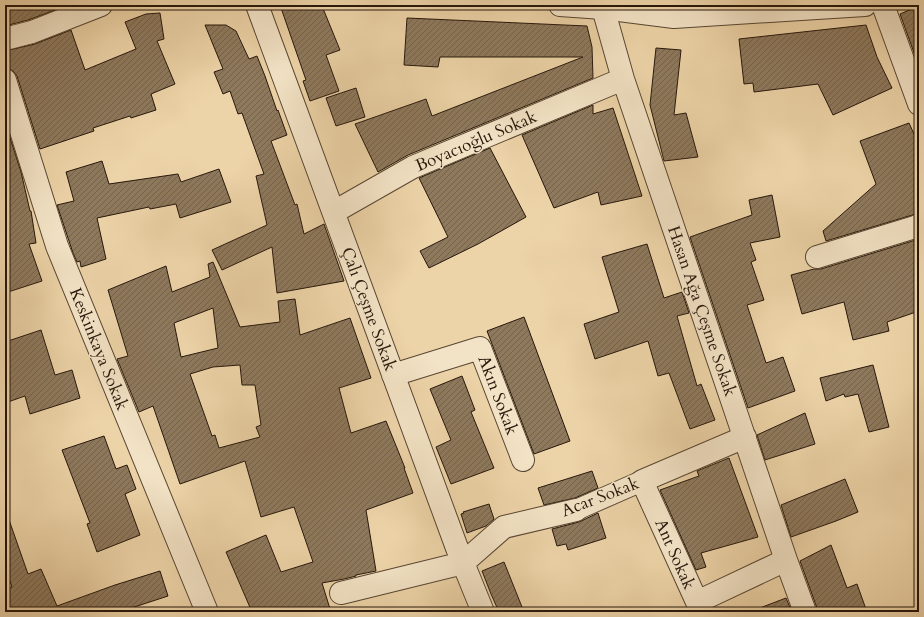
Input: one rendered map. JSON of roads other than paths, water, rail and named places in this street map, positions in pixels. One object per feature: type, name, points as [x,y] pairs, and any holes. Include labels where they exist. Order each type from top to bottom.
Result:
[{"type":"street","points":[[5,39],[32,32],[101,5]]},
{"type":"street","name":"Çalı Çeşme Sokak","points":[[257,5],[393,375],[463,563],[483,612]]},
{"type":"street","points":[[560,5],[673,11],[864,5]]},
{"type":"street","points":[[883,5],[919,104]]},
{"type":"street","name":"Hasan Ağa Çeşme Sokak","points":[[603,8],[623,79],[805,612]]},
{"type":"street","name":"Boyacıoğlu Sokak","points":[[334,212],[413,167],[623,79]]},
{"type":"street","name":"Keskinkaya Sokak","points":[[5,80],[57,246],[208,612]]},
{"type":"street","points":[[817,257],[919,225]]},
{"type":"street","name":"Akın Sokak","points":[[393,375],[480,348],[523,460]]},
{"type":"street","name":"Acar Sokak","points":[[463,563],[504,527],[576,510],[745,437]]},
{"type":"street","name":"Ant Sokak","points":[[642,481],[697,602],[786,560]]},
{"type":"street","points":[[341,593],[463,563]]}]
